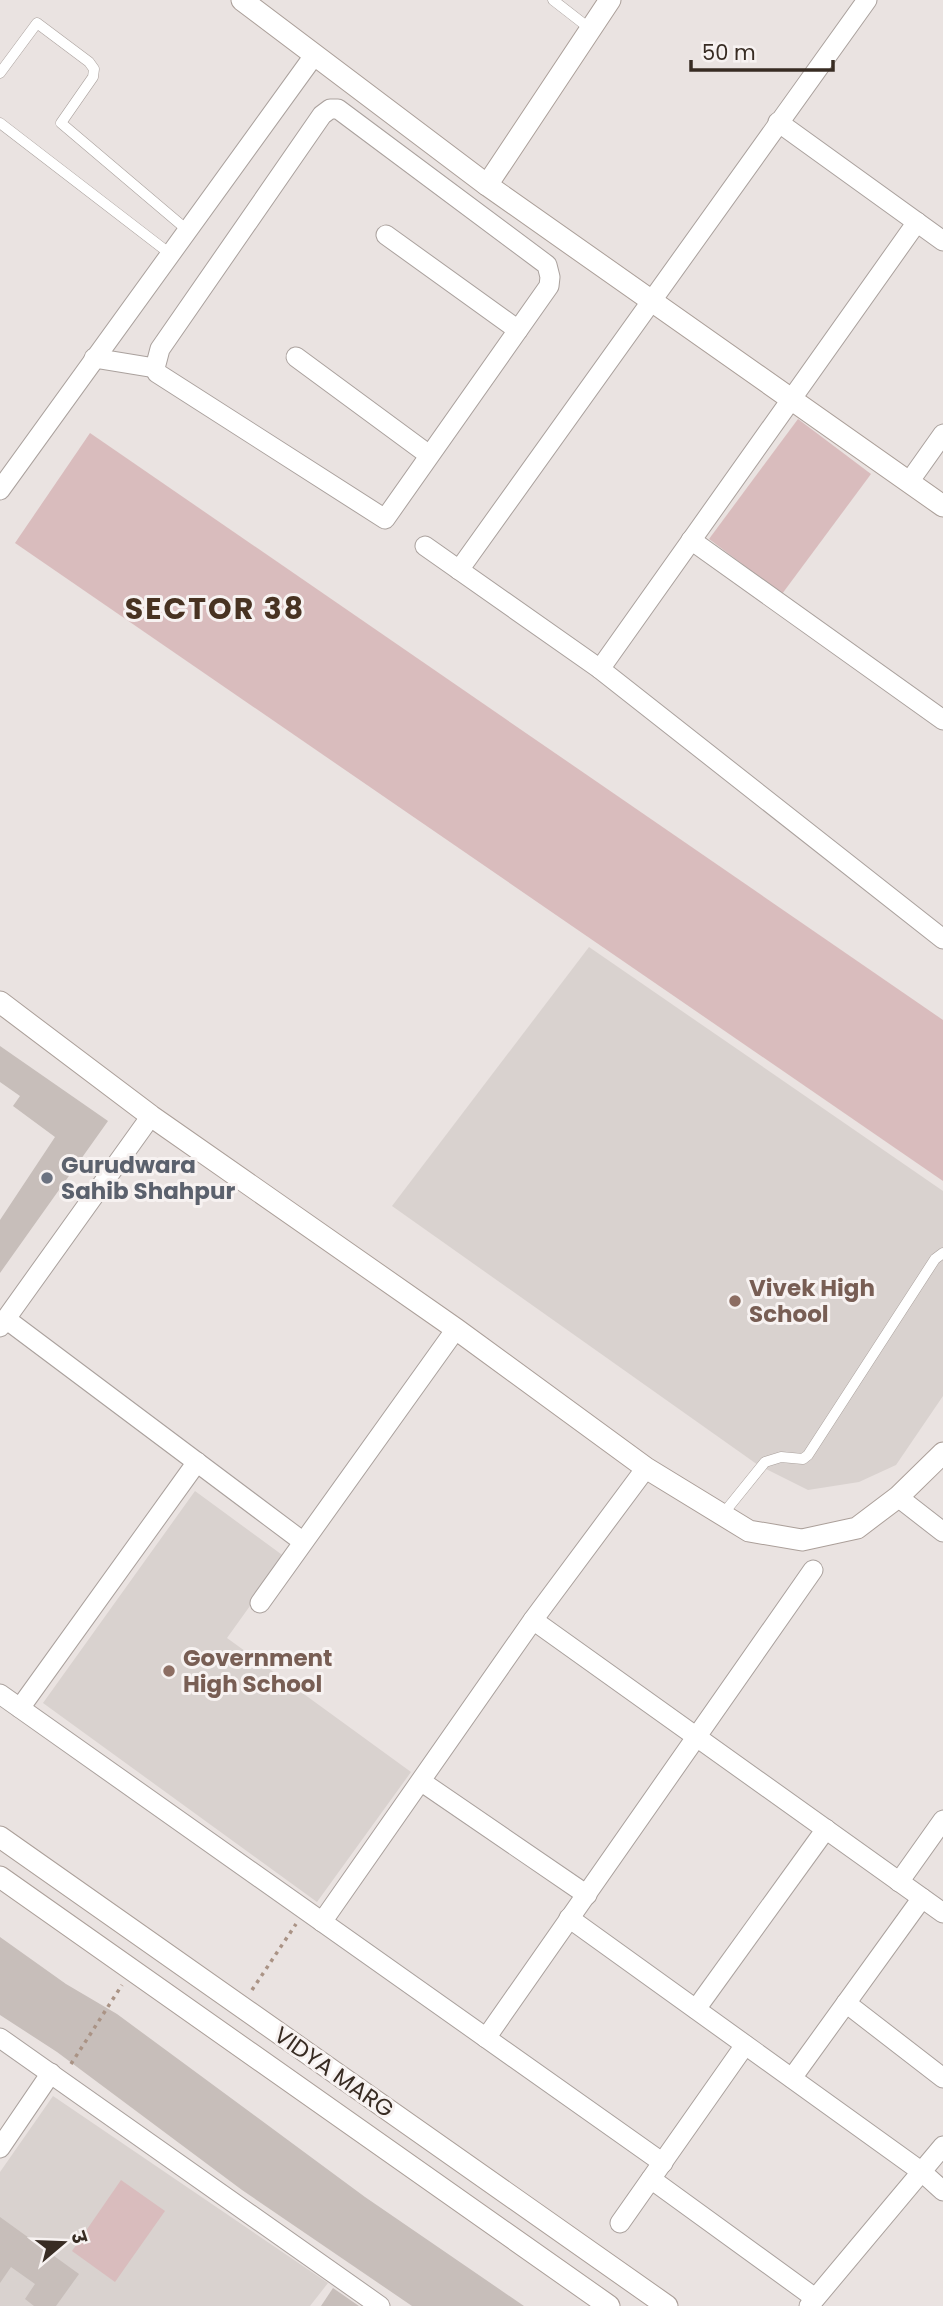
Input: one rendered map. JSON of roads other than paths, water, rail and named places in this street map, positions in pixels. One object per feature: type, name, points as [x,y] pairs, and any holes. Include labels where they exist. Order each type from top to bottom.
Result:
[{"type":"street","points":[[242,0],[313,57],[486,185],[653,299],[943,506]]},
{"type":"street","points":[[486,185],[610,0]]},
{"type":"street","points":[[459,570],[867,0]]},
{"type":"street","points":[[0,490],[186,229],[313,57]]},
{"type":"street","points":[[330,109],[338,109],[547,265],[551,277],[549,285],[518,330],[384,519],[157,373],[155,368],[160,349],[322,115],[330,109]]},
{"type":"street","points":[[778,122],[917,222],[941,235]]},
{"type":"street","points":[[600,669],[917,222]]},
{"type":"street","points":[[386,234],[518,330]]},
{"type":"street","points":[[296,357],[429,456]]},
{"type":"street","points":[[94,358],[155,368]]},
{"type":"street","points":[[909,482],[943,434]]},
{"type":"street","points":[[691,540],[943,720]]},
{"type":"street","points":[[425,546],[600,669],[943,939]]},
{"type":"street","points":[[0,1002],[151,1116],[456,1329],[646,1468],[749,1531],[802,1540],[857,1528],[898,1497],[943,1454]]},
{"type":"street","points":[[151,1116],[3,1323],[302,1541]]},
{"type":"street","points":[[260,1603],[456,1329]]},
{"type":"street","points":[[20,1708],[197,1462]]},
{"type":"street","points":[[322,1922],[533,1620],[646,1468]]},
{"type":"street","points":[[898,1497],[943,1532]]},
{"type":"street","points":[[486,2038],[813,1570]]},
{"type":"street","points":[[533,1620],[943,1913]]},
{"type":"street","points":[[0,1694],[663,2163]]},
{"type":"street","points":[[422,1782],[587,1895]]},
{"type":"street","points":[[899,1882],[943,1820]]},
{"type":"street","points":[[695,2009],[826,1829]]},
{"type":"street","name":"VIDYA MARG","points":[[0,1837],[667,2306]]},
{"type":"street","name":"VIDYA MARG","points":[[0,1877],[130,1972],[609,2306]]},
{"type":"street","points":[[792,2078],[922,1898]]},
{"type":"street","points":[[569,1919],[922,2172],[943,2191]]},
{"type":"street","points":[[846,2003],[943,2078]]},
{"type":"street","points":[[0,2038],[380,2306]]},
{"type":"street","points":[[620,2223],[746,2045]]},
{"type":"street","points":[[0,2148],[55,2077]]},
{"type":"street","points":[[651,2179],[812,2302],[943,2146]]},
{"type":"lane","points":[[553,0],[589,28]]},
{"type":"lane","points":[[0,73],[37,23],[89,62],[94,69],[93,77],[61,123],[186,229]]},
{"type":"lane","points":[[0,123],[169,253]]},
{"type":"lane","points":[[722,1515],[765,1462],[781,1457],[803,1459],[807,1455],[935,1259],[943,1253]]},
{"type":"place","name":"Gurudwara Sahib Shahpur","points":[[47,1178]]},
{"type":"place","name":"Vivek High School","points":[[735,1301]]},
{"type":"place","name":"Government High School","points":[[169,1671]]},
{"type":"district","name":"SECTOR 38","points":[[215,608]]}]
